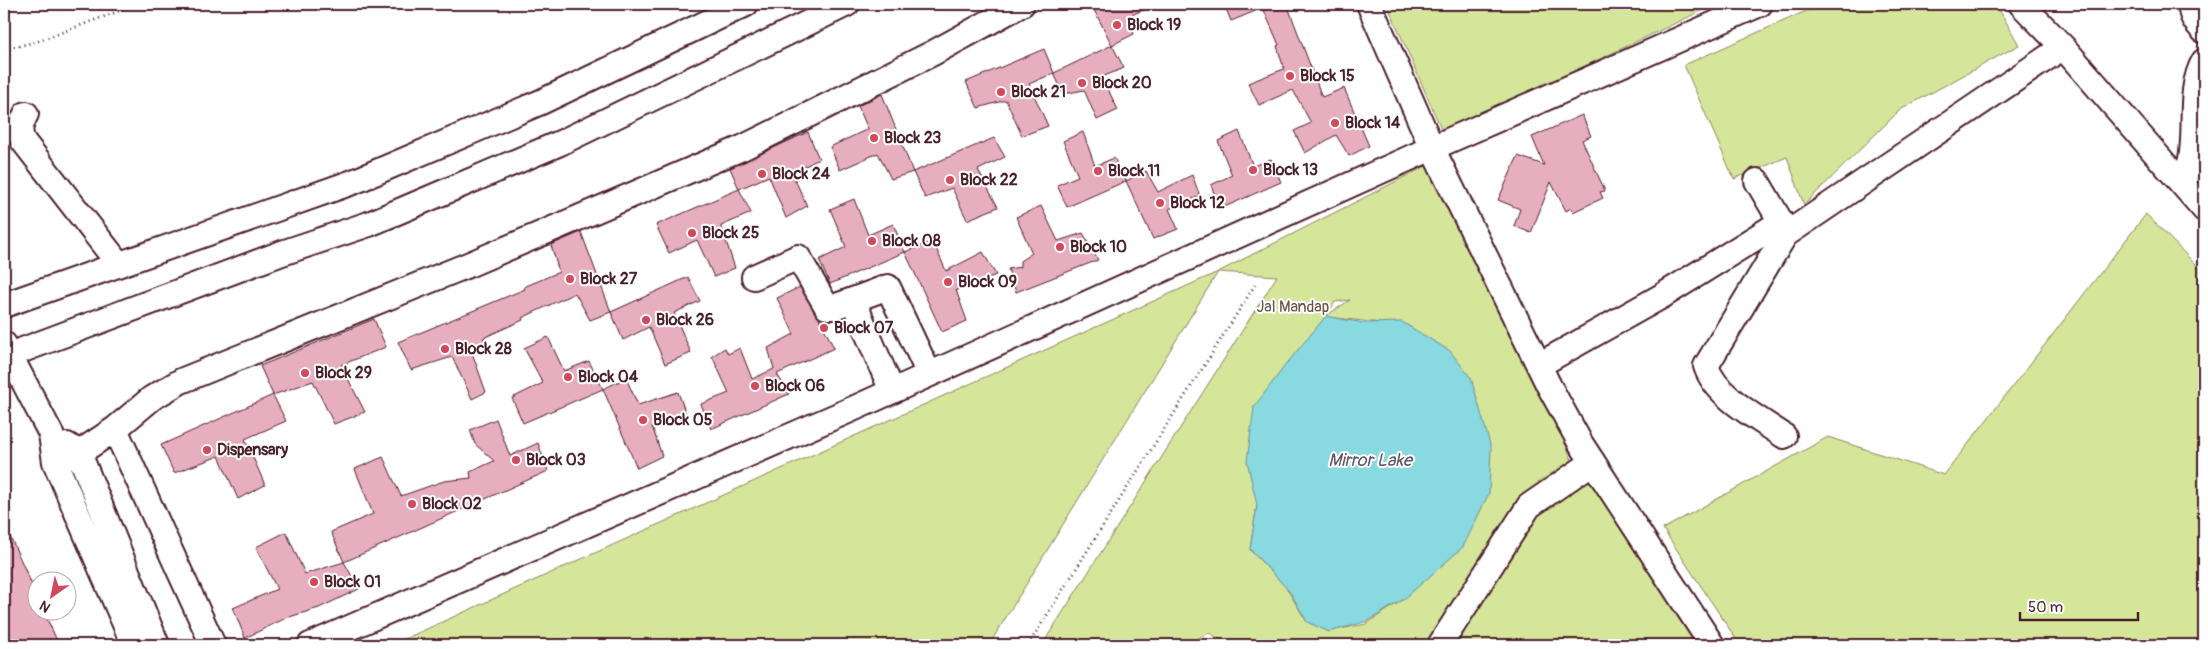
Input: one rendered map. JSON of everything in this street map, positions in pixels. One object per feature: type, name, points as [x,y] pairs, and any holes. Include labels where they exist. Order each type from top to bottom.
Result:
[{"type":"street","points":[[4,305],[118,263],[353,182],[541,102],[746,4]]},
{"type":"street","points":[[134,645],[55,462],[51,434],[5,352],[282,253],[369,224],[560,143],[847,4]]},
{"type":"street","points":[[55,462],[79,453],[115,429],[152,398],[181,381],[468,265],[742,148],[934,53],[1022,4]]},
{"type":"street","points":[[1369,4],[1432,148],[1540,365],[1548,386],[1593,462],[1712,645]]},
{"type":"street","points":[[310,645],[892,391],[1432,148],[1760,4]]},
{"type":"street","points":[[2021,4],[2063,47],[2204,209]]},
{"type":"street","points":[[2191,4],[2194,19],[2204,31]]},
{"type":"street","points":[[1784,436],[1728,396],[1710,379],[1706,366],[1786,235],[2063,47]]},
{"type":"street","points":[[2183,185],[2193,150],[2196,87],[2204,61]]},
{"type":"street","points":[[26,114],[20,126],[20,134],[23,141],[118,263]]},
{"type":"street","points":[[1540,365],[1662,296],[1781,222],[1757,181]]},
{"type":"street","points":[[754,277],[798,257],[827,307],[834,307],[888,287],[929,374]]},
{"type":"street","points":[[853,300],[892,391]]},
{"type":"street","points":[[115,429],[213,645]]},
{"type":"street","points":[[51,434],[79,453],[157,645]]},
{"type":"street","points":[[1440,645],[1529,506],[1593,462]]},
{"type":"path","points":[[4,50],[36,42],[119,11],[131,4]]},
{"type":"path","points":[[1028,645],[1255,285]]},
{"type":"path","points":[[1187,645],[1202,640],[1211,645]]},
{"type":"green space","points":[[1387,4],[1716,4],[1443,133]]},
{"type":"green space","points":[[1822,4],[1996,4],[2019,45],[1900,110],[1804,205],[1787,157],[1734,179],[1684,65]]},
{"type":"green space","name":"Jal Mandap","points":[[1438,160],[1498,281],[1572,460],[1521,501],[1426,645],[1230,645],[1209,633],[1185,645],[1042,645],[1277,276],[1218,272]],"holes":[[[1350,300],[1327,315],[1335,302]],[[1326,317],[1409,326],[1404,599],[1366,624],[1329,631],[1307,622],[1285,586],[1250,550],[1257,505]]]},
{"type":"green space","points":[[2146,214],[2204,273],[2204,645],[1740,645],[1663,529],[1828,437],[1944,475]]},
{"type":"green space","points":[[1218,272],[989,645],[391,645]]},
{"type":"green space","points":[[1593,462],[1704,645],[1441,645],[1538,498]]},
{"type":"water","name":"Mirror Lake","points":[[1326,316],[1364,323],[1402,322],[1450,351],[1471,378],[1491,448],[1489,493],[1463,547],[1404,599],[1368,621],[1329,632],[1307,622],[1290,592],[1250,549],[1257,505],[1247,461],[1254,407]]},
{"type":"building","name":"Block 19","points":[[1091,4],[1157,5],[1128,16],[1134,34],[1112,45]]},
{"type":"building","points":[[1224,4],[1287,4],[1322,97],[1344,88],[1369,146],[1349,156],[1336,135],[1305,153],[1294,131],[1311,123],[1293,90],[1259,105],[1248,83],[1284,69],[1277,46],[1279,45],[1263,8],[1231,21]]},
{"type":"building","name":"Block 20","points":[[1112,45],[1124,68],[1102,77],[1118,110],[1097,120],[1084,90],[1063,94],[1054,73]]},
{"type":"building","name":"Block 21","points":[[1044,49],[1054,73],[1029,84],[1048,126],[1022,136],[1006,100],[978,108],[966,82]]},
{"type":"building","name":"Block 23","points":[[882,94],[913,172],[891,179],[878,153],[840,170],[830,147],[868,129],[858,106]]},
{"type":"building","points":[[1582,115],[1591,136],[1582,140],[1605,191],[1600,192],[1603,198],[1573,212],[1571,208],[1566,211],[1551,182],[1531,233],[1514,226],[1520,209],[1498,200],[1518,156],[1544,165],[1532,137]]},
{"type":"building","name":"Block 13","points":[[1239,131],[1253,166],[1271,159],[1281,182],[1220,209],[1211,185],[1232,175],[1218,141]]},
{"type":"building","name":"Block 24","points":[[808,132],[819,159],[792,173],[807,206],[786,218],[769,176],[739,189],[730,168]]},
{"type":"building","name":"Block 11","points":[[1083,132],[1095,166],[1114,158],[1126,181],[1067,207],[1057,185],[1078,176],[1063,141]]},
{"type":"building","name":"Block 22","points":[[994,138],[1005,157],[978,170],[998,207],[967,220],[952,188],[925,198],[913,172]]},
{"type":"building","name":"Block 12","points":[[1146,171],[1158,192],[1192,175],[1200,196],[1169,209],[1178,229],[1153,239],[1126,181]]},
{"type":"building","name":"Block 25","points":[[739,189],[751,213],[721,226],[735,268],[714,277],[697,240],[669,253],[656,225]]},
{"type":"building","name":"Block 08","points":[[854,199],[868,235],[893,224],[905,252],[830,284],[819,260],[846,247],[830,209]]},
{"type":"building","name":"Block 10","points":[[1041,206],[1058,241],[1083,233],[1098,260],[1016,292],[1008,269],[1020,267],[1020,261],[1032,253],[1016,217]]},
{"type":"building","points":[[581,232],[611,312],[590,320],[575,293],[483,338],[485,341],[470,347],[486,392],[472,399],[452,357],[411,370],[398,342],[525,289],[524,287],[559,272],[551,245]]},
{"type":"building","name":"Block 09","points":[[933,241],[946,271],[983,252],[996,275],[956,290],[967,321],[942,332],[905,252]]},
{"type":"building","name":"Block 26","points":[[688,277],[700,301],[674,313],[691,353],[665,364],[649,327],[623,340],[611,312]]},
{"type":"building","points":[[800,287],[819,318],[834,348],[777,374],[789,394],[711,429],[701,404],[729,393],[712,356],[725,348],[728,354],[740,348],[752,379],[774,369],[768,348],[794,334],[777,298]]},
{"type":"building","name":"Block 29","points":[[374,319],[386,347],[341,365],[365,412],[334,424],[313,381],[273,395],[260,366]]},
{"type":"building","name":"Block 04","points":[[548,337],[564,371],[589,361],[603,389],[523,423],[512,398],[543,383],[524,348]]},
{"type":"building","name":"Block 05","points":[[626,378],[638,405],[678,392],[686,414],[652,426],[662,456],[637,468],[603,389]]},
{"type":"building","name":"Dispensary","points":[[273,395],[286,421],[245,439],[265,485],[238,499],[219,456],[174,473],[161,445]]},
{"type":"building","points":[[496,419],[510,456],[538,443],[548,471],[344,562],[331,532],[373,514],[355,469],[383,457],[401,496],[444,481],[471,478],[470,472],[494,461],[475,444],[470,430]]},
{"type":"building","points":[[4,523],[28,576],[28,622],[49,622],[59,645],[4,645]]},
{"type":"building","name":"Block 01","points":[[286,532],[305,574],[344,562],[359,589],[319,608],[286,618],[245,638],[233,608],[277,589],[256,547]]},
{"type":"place","name":"Block 19","points":[[1117,25]]},
{"type":"place","name":"Block 15","points":[[1290,76]]},
{"type":"place","name":"Block 20","points":[[1082,83]]},
{"type":"place","name":"Block 21","points":[[1001,92]]},
{"type":"place","name":"Block 14","points":[[1335,123]]},
{"type":"place","name":"Block 23","points":[[874,138]]},
{"type":"place","name":"Block 13","points":[[1253,170]]},
{"type":"place","name":"Block 11","points":[[1098,171]]},
{"type":"place","name":"Block 24","points":[[762,174]]},
{"type":"place","name":"Block 22","points":[[950,180]]},
{"type":"place","name":"Block 12","points":[[1160,203]]},
{"type":"place","name":"Block 25","points":[[692,233]]},
{"type":"place","name":"Block 08","points":[[872,241]]},
{"type":"place","name":"Block 10","points":[[1060,247]]},
{"type":"place","name":"Block 27","points":[[570,279]]},
{"type":"place","name":"Block 09","points":[[948,282]]},
{"type":"place","name":"Block 26","points":[[646,320]]},
{"type":"place","name":"Block 07","points":[[824,328]]},
{"type":"place","name":"Block 28","points":[[445,349]]},
{"type":"place","name":"Block 29","points":[[305,373]]},
{"type":"place","name":"Block 04","points":[[568,377]]},
{"type":"place","name":"Block 06","points":[[755,386]]},
{"type":"place","name":"Block 05","points":[[643,420]]},
{"type":"place","name":"Dispensary","points":[[207,450]]},
{"type":"place","name":"Block 03","points":[[516,460]]},
{"type":"place","name":"Block 02","points":[[412,504]]},
{"type":"place","name":"Block 01","points":[[314,582]]}]
